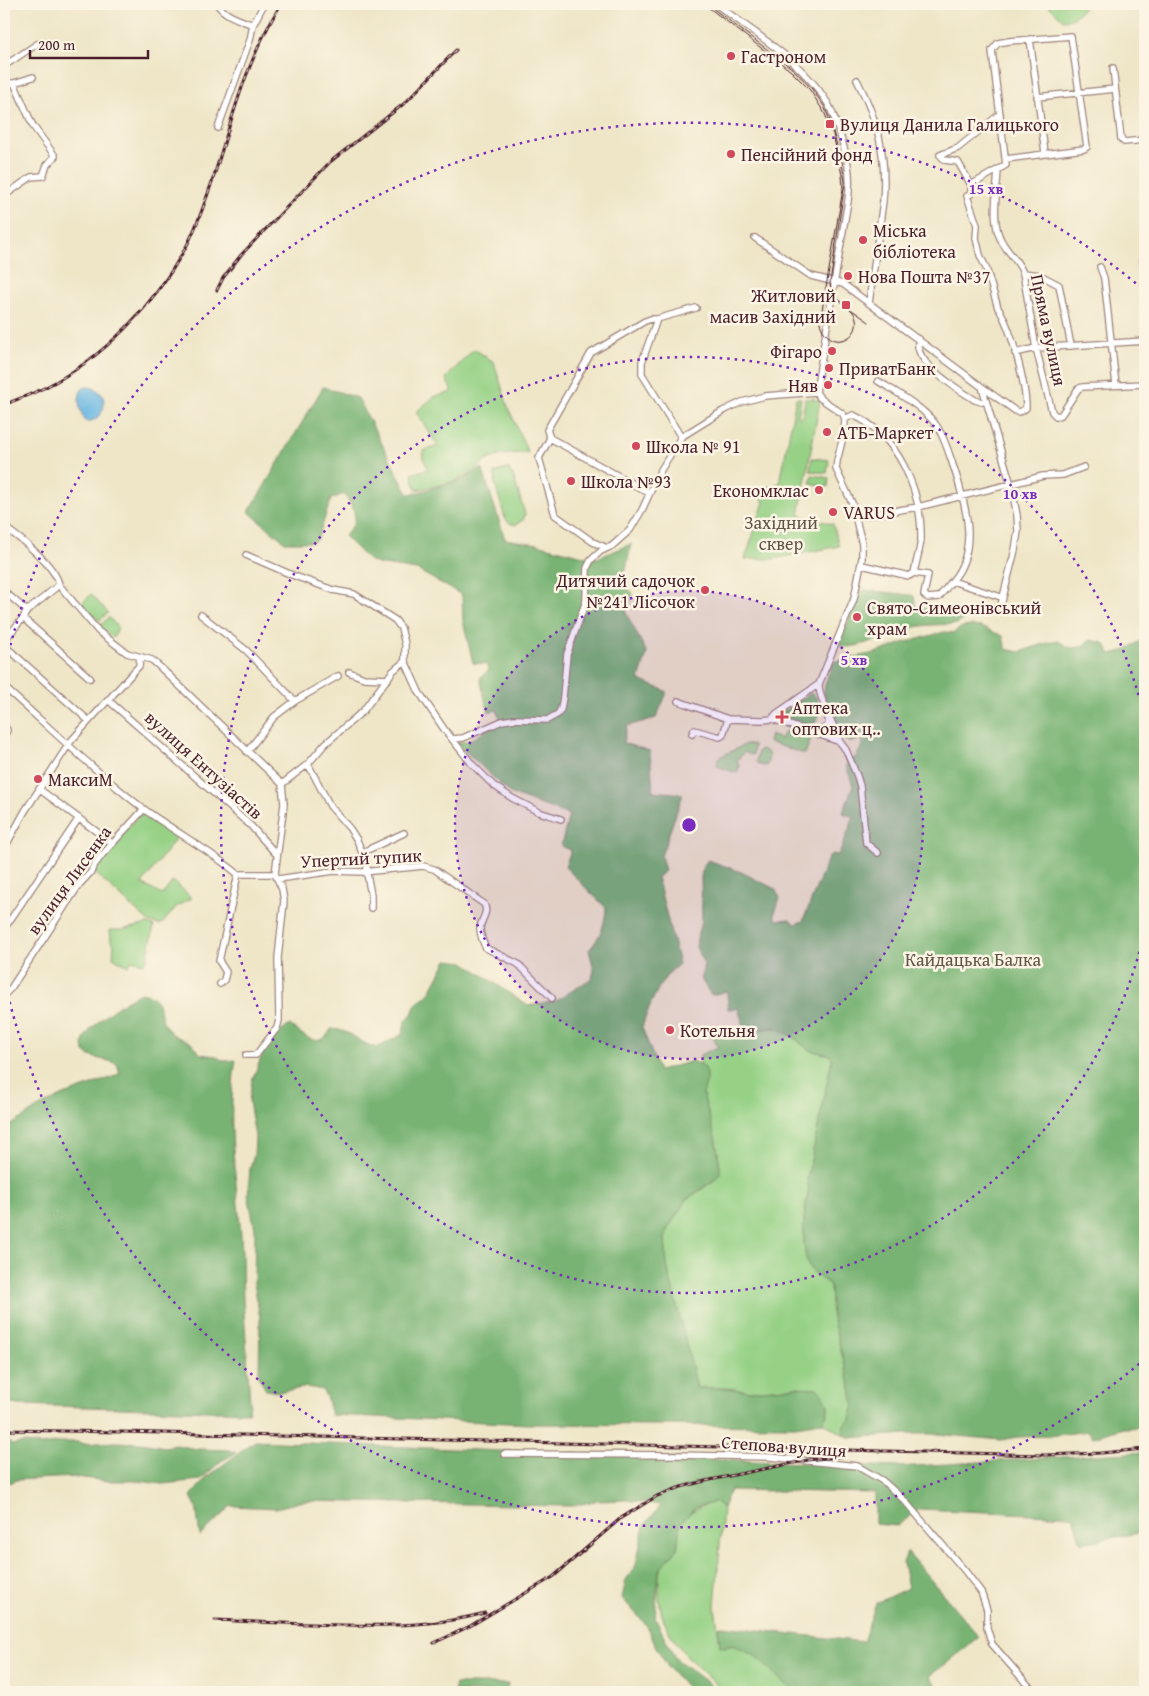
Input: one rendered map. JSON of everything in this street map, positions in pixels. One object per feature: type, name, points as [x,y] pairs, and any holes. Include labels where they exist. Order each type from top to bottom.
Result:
[{"type":"street","points":[[217,4],[230,15],[253,25]]},
{"type":"street","points":[[218,128],[250,40],[253,25],[264,4]]},
{"type":"street","points":[[716,4],[799,69],[819,90],[834,116],[849,164],[848,201],[816,392],[820,398],[837,409],[845,419],[836,469],[849,494],[856,517],[862,544],[862,565],[854,599],[819,684],[821,697],[857,776],[866,843],[878,852]]},
{"type":"street","points":[[971,184],[1006,164],[992,50],[998,43],[1071,36],[1087,147],[1084,150],[1006,159]]},
{"type":"street","points":[[1030,39],[1045,153]]},
{"type":"street","points":[[4,66],[37,44]]},
{"type":"street","points":[[1113,68],[1120,136],[1124,142],[1145,140]]},
{"type":"street","points":[[4,83],[14,83],[33,77]]},
{"type":"street","points":[[857,80],[878,126],[885,185],[869,303]]},
{"type":"street","points":[[4,196],[31,177],[43,176],[47,165],[55,156],[33,126],[14,83]]},
{"type":"street","points":[[1037,97],[1115,89]]},
{"type":"street","points":[[755,238],[811,276],[843,284],[1017,412],[1022,411],[1026,408],[1024,384],[1016,352],[998,308],[976,238],[977,225],[967,196],[971,194],[971,184],[958,162],[945,160],[940,155],[958,148],[1000,114]]},
{"type":"street","points":[[4,124],[4,144]]},
{"type":"street","name":"Пряма вулиця","points":[[998,170],[997,231],[1002,242],[1019,263],[1023,273],[1036,348],[1052,412],[1056,416],[1061,415],[1078,389],[1082,387],[1116,384]]},
{"type":"street","points":[[1143,254],[1145,282]]},
{"type":"street","points":[[1100,267],[1104,278],[1116,384],[1145,384]]},
{"type":"street","points":[[1023,273],[1040,275],[1059,285],[1071,346]]},
{"type":"street","points":[[649,493],[550,438],[547,430],[591,354],[651,319],[696,308]]},
{"type":"street","points":[[657,319],[642,362],[642,374],[681,437]]},
{"type":"street","points":[[919,339],[917,344],[918,351],[931,369],[975,400],[982,402],[986,400]]},
{"type":"street","points":[[1016,352],[1036,348],[1145,341]]},
{"type":"street","points":[[862,565],[909,576],[914,573],[928,575],[924,595],[928,598],[939,597],[952,582],[964,561],[968,544],[967,520],[962,496],[947,448],[938,428],[930,418],[878,381]]},
{"type":"street","points":[[982,387],[1018,515],[1015,550],[1000,609]]},
{"type":"street","points":[[454,739],[463,738],[502,721],[514,719],[547,720],[558,714],[563,698],[567,654],[586,602],[587,568],[591,560],[601,550],[618,541],[630,530],[642,510],[659,473],[681,437],[723,411],[742,402],[765,396],[816,392]]},
{"type":"street","points":[[845,419],[852,414],[864,420],[881,434],[909,474],[918,507],[921,540],[914,573]]},
{"type":"street","points":[[550,438],[539,458],[555,515],[593,542],[607,548]]},
{"type":"street","points":[[856,517],[918,507],[1043,476],[1063,475],[1084,467]]},
{"type":"street","points":[[4,528],[24,543],[51,569],[58,579],[59,585],[98,631],[128,653],[152,660],[282,784],[284,804],[276,876],[282,889],[284,901],[278,958],[279,1020],[276,1028],[256,1055],[246,1055]]},
{"type":"street","points":[[246,555],[333,590],[354,594],[395,620],[401,628],[405,644],[405,660],[419,692],[444,729],[454,739],[472,764],[493,785],[512,798],[536,811],[562,819]]},
{"type":"street","points":[[952,582],[1002,597]]},
{"type":"street","points":[[4,641],[27,611],[59,585]]},
{"type":"street","points":[[4,591],[27,611]]},
{"type":"street","points":[[202,615],[246,650],[295,701]]},
{"type":"street","points":[[23,618],[90,678]]},
{"type":"street","points":[[4,645],[89,721]]},
{"type":"street","points":[[4,849],[39,789],[69,745],[139,666],[140,658]]},
{"type":"street","points":[[282,784],[308,764],[325,744],[363,711],[393,671],[405,660]]},
{"type":"street","points":[[349,672],[364,678],[388,679]]},
{"type":"street","points":[[247,752],[274,717],[295,701],[338,676]]},
{"type":"street","points":[[772,719],[776,714],[819,684]]},
{"type":"street","points":[[4,687],[111,784],[238,874],[219,961],[226,972],[224,980],[220,984]]},
{"type":"street","name":"вулиця Ентузіастів","points":[[108,700],[244,820],[277,855]]},
{"type":"street","points":[[678,701],[728,719],[772,719],[840,742]]},
{"type":"street","points":[[813,733],[826,728],[829,723],[828,711]]},
{"type":"street","points":[[692,734],[694,730],[720,737],[723,735],[728,719]]},
{"type":"street","points":[[4,737],[7,732],[5,727]]},
{"type":"street","points":[[308,764],[326,800],[350,829],[362,852],[367,870],[371,908]]},
{"type":"street","points":[[39,789],[112,843]]},
{"type":"street","name":"вулиця Лисенка","points":[[4,995],[79,885],[92,872],[92,868],[102,854],[144,809]]},
{"type":"street","points":[[4,929],[79,818]]},
{"type":"street","points":[[362,852],[404,833]]},
{"type":"street","name":"Упертий тупик","points":[[238,874],[276,876],[423,866],[434,870],[475,896],[484,904],[486,908],[480,926],[483,943],[486,948],[518,964],[552,998]]},
{"type":"street","name":"Степова вулиця","points":[[504,1454],[770,1457],[857,1466],[883,1481],[904,1500],[965,1571],[981,1592],[987,1610],[987,1628],[992,1644],[1034,1692]]},
{"type":"green space","points":[[1047,4],[1088,4],[1072,19],[1063,20]]},
{"type":"green space","points":[[474,349],[494,362],[508,407],[528,453],[501,455],[486,461],[473,472],[456,481],[416,490],[412,474],[428,469],[423,458],[423,451],[438,446],[416,412],[434,397],[452,392],[446,378]]},
{"type":"green space","points":[[323,387],[358,398],[408,494],[464,479],[482,468],[505,539],[537,544],[595,559],[631,544],[626,570],[612,576],[633,593],[626,613],[647,653],[639,680],[666,691],[666,695],[656,718],[627,726],[623,743],[650,751],[653,791],[683,794],[661,856],[665,871],[657,877],[679,964],[658,989],[642,1028],[659,1071],[692,1061],[705,1068],[707,1081],[703,1094],[716,1141],[720,1167],[720,1174],[715,1179],[686,1200],[667,1230],[665,1239],[667,1266],[697,1388],[725,1388],[750,1391],[797,1387],[817,1388],[824,1396],[828,1409],[822,1422],[795,1426],[529,1424],[331,1415],[326,1396],[322,1390],[308,1387],[279,1392],[266,1390],[259,1378],[260,1318],[254,1283],[255,1229],[248,1195],[255,1137],[249,1101],[252,1081],[264,1050],[276,1035],[290,1025],[311,1039],[322,1039],[327,1036],[331,1029],[343,1031],[377,1048],[403,1034],[405,1021],[412,1014],[416,1004],[428,995],[447,960],[464,962],[528,1006],[556,1001],[592,978],[594,970],[589,950],[601,931],[606,908],[565,867],[571,850],[561,846],[569,815],[511,794],[462,750],[458,744],[459,742],[476,737],[500,719],[497,710],[489,712],[480,678],[489,670],[486,664],[473,663],[463,621],[462,595],[417,570],[377,564],[367,559],[344,536],[353,525],[355,515],[344,494],[331,499],[318,538],[313,542],[285,542],[249,512]]},
{"type":"green space","name":"Західний сквер","points":[[796,398],[801,398],[798,417],[800,418],[803,414],[805,399],[814,398],[814,400],[820,401],[799,515],[833,524],[839,546],[773,559],[745,559],[764,502],[756,491],[780,483]]},
{"type":"green space","points":[[812,458],[829,460],[827,473],[810,471]]},
{"type":"green space","points":[[509,468],[525,514],[523,520],[515,525],[509,523],[505,518],[494,481],[496,480],[494,473]]},
{"type":"green space","points":[[812,475],[829,478],[828,487],[810,483]]},
{"type":"green space","points":[[864,590],[911,595],[914,596],[916,606],[919,608],[962,613],[965,618],[958,624],[917,627],[856,646],[840,646],[849,621],[851,609],[858,593]]},
{"type":"green space","points":[[91,594],[108,613],[99,621],[82,603]]},
{"type":"green space","points":[[109,617],[118,628],[113,638],[99,627]]},
{"type":"green space","name":"Кайдацька Балка","points":[[962,627],[981,627],[1003,636],[1006,649],[1019,652],[1057,640],[1074,648],[1091,640],[1104,643],[1111,654],[1124,651],[1145,638],[1145,1427],[1123,1428],[1093,1437],[1088,1431],[1000,1440],[937,1434],[850,1438],[843,1434],[854,1404],[832,1317],[830,1285],[809,1267],[805,1253],[804,1235],[808,1192],[807,1180],[832,1059],[830,1055],[809,1050],[791,1035],[775,1028],[745,1030],[738,1008],[728,1009],[727,991],[711,995],[701,979],[704,964],[696,947],[702,921],[701,877],[703,866],[708,860],[741,872],[775,889],[780,898],[774,915],[777,920],[790,919],[795,924],[803,921],[829,856],[833,854],[838,855],[854,817],[843,813],[853,786],[846,765],[858,754],[863,738],[851,742],[845,740],[829,714],[824,691],[833,662],[879,652],[903,643],[944,632],[954,633]]},
{"type":"green space","points":[[811,693],[817,698],[821,712],[815,723],[797,723],[787,720],[780,715],[782,712]]},
{"type":"green space","points":[[788,731],[811,738],[805,754],[768,742],[770,735],[780,739],[784,732]]},
{"type":"green space","points":[[746,744],[754,745],[753,754],[744,752],[737,760],[739,766],[737,773],[717,766],[718,758]]},
{"type":"green space","points":[[761,749],[769,755],[767,765],[764,766],[756,762],[758,751]]},
{"type":"green space","points":[[146,812],[179,834],[142,884],[162,895],[173,881],[192,898],[176,907],[163,923],[159,925],[149,922],[93,871],[139,815]]},
{"type":"green space","points":[[148,924],[154,926],[147,960],[144,963],[132,960],[128,966],[113,957],[114,944],[111,941],[110,930],[121,930]]},
{"type":"green space","points":[[141,993],[149,995],[157,1002],[164,1023],[171,1033],[188,1041],[200,1054],[216,1056],[223,1061],[236,1060],[233,1082],[232,1126],[242,1243],[249,1412],[4,1403],[4,1130],[39,1107],[120,1073],[117,1064],[92,1057],[84,1052],[83,1044],[85,1037],[107,1014]]},
{"type":"green space","points":[[721,1027],[731,1032],[740,1029],[775,1028],[791,1035],[809,1050],[830,1055],[832,1059],[807,1180],[809,1189],[805,1210],[804,1236],[805,1253],[809,1267],[830,1285],[832,1317],[851,1388],[854,1404],[843,1434],[822,1422],[827,1413],[828,1403],[797,1387],[750,1391],[725,1388],[697,1388],[667,1266],[665,1239],[667,1230],[686,1200],[715,1180],[720,1167],[716,1141],[703,1094],[705,1068],[700,1064],[700,1055],[718,1047],[709,1030]]},
{"type":"green space","points":[[4,1437],[12,1445],[24,1443],[41,1445],[63,1442],[84,1444],[114,1442],[141,1443],[164,1447],[176,1445],[196,1449],[230,1450],[236,1453],[221,1461],[200,1480],[162,1484],[76,1477],[16,1480],[4,1485]]},
{"type":"green space","points":[[255,1441],[898,1467],[1145,1452],[1145,1532],[1081,1543],[1073,1516],[920,1509],[897,1526],[875,1524],[875,1493],[730,1490],[723,1508],[716,1502],[696,1507],[680,1524],[677,1549],[659,1570],[655,1618],[675,1658],[706,1681],[717,1692],[691,1692],[668,1667],[656,1647],[647,1626],[622,1598],[626,1580],[636,1565],[644,1526],[661,1505],[626,1500],[596,1501],[571,1506],[304,1501],[276,1508],[231,1506],[200,1536],[196,1506],[191,1496],[207,1477]]},
{"type":"green space","points":[[716,1502],[723,1508],[715,1606],[720,1646],[737,1646],[749,1650],[769,1667],[793,1692],[724,1692],[690,1659],[671,1635],[664,1621],[660,1606],[659,1574],[663,1564],[677,1549],[678,1527],[685,1516],[697,1508]]},
{"type":"green space","points":[[907,1552],[978,1637],[929,1676],[942,1692],[793,1692],[757,1657],[733,1645],[720,1646],[718,1627],[722,1626],[863,1642],[876,1603],[908,1588],[903,1563]]},
{"type":"green space","points":[[456,1684],[508,1684],[507,1692],[454,1692]]},
{"type":"water","points":[[83,387],[99,391],[104,403],[103,410],[99,415],[94,420],[86,422],[79,404]]},
{"type":"tram line","points":[[704,4],[791,71],[810,90],[825,114],[833,134],[842,175],[843,189],[820,322],[821,327],[830,338],[839,340],[849,337],[856,328],[854,313],[836,297],[830,283],[845,182],[842,163],[829,118],[824,106],[812,89],[793,69],[707,4]]},
{"type":"tram line","points":[[852,310],[869,322]]},
{"type":"railway","points":[[4,405],[46,387],[88,361],[126,328],[159,289],[186,247],[202,212],[242,88],[259,46],[281,4]]},
{"type":"railway","points":[[217,290],[223,278],[241,255],[330,162],[406,102],[456,50]]},
{"type":"railway","points":[[4,1430],[1045,1455],[1145,1449]]},
{"type":"railway","points":[[434,1643],[470,1626],[553,1577],[621,1518],[657,1496],[705,1481],[808,1460],[843,1456]]},
{"type":"railway","points":[[215,1620],[325,1625],[395,1625],[431,1623],[485,1613]]},
{"type":"place","name":"Гастроном","points":[[731,56]]},
{"type":"place","name":"Вулиця Данила Галицького","points":[[830,124]]},
{"type":"place","name":"Пенсійний фонд","points":[[731,154]]},
{"type":"place","name":"Міська бібліотека","points":[[863,240]]},
{"type":"place","name":"Нова Пошта №37","points":[[848,276]]},
{"type":"place","name":"Житловий масив Західний","points":[[846,305]]},
{"type":"place","name":"Фігаро","points":[[832,351]]},
{"type":"place","name":"ПриватБанк","points":[[829,368]]},
{"type":"place","name":"Няв","points":[[828,385]]},
{"type":"place","name":"АТБ-Маркет","points":[[827,432]]},
{"type":"place","name":"Школа № 91","points":[[636,446]]},
{"type":"place","name":"Школа №93","points":[[571,481]]},
{"type":"place","name":"Економклас","points":[[819,490]]},
{"type":"place","name":"VARUS","points":[[833,512]]},
{"type":"place","name":"Дитячий садочок №241 Лісочок","points":[[705,590]]},
{"type":"place","name":"Свято-Симеонівський храм","points":[[857,617]]},
{"type":"place","name":"Аптека оптових ц‥","points":[[782,717]]},
{"type":"place","name":"МаксиМ","points":[[38,779]]},
{"type":"place","name":"Котельня","points":[[670,1030]]}]
